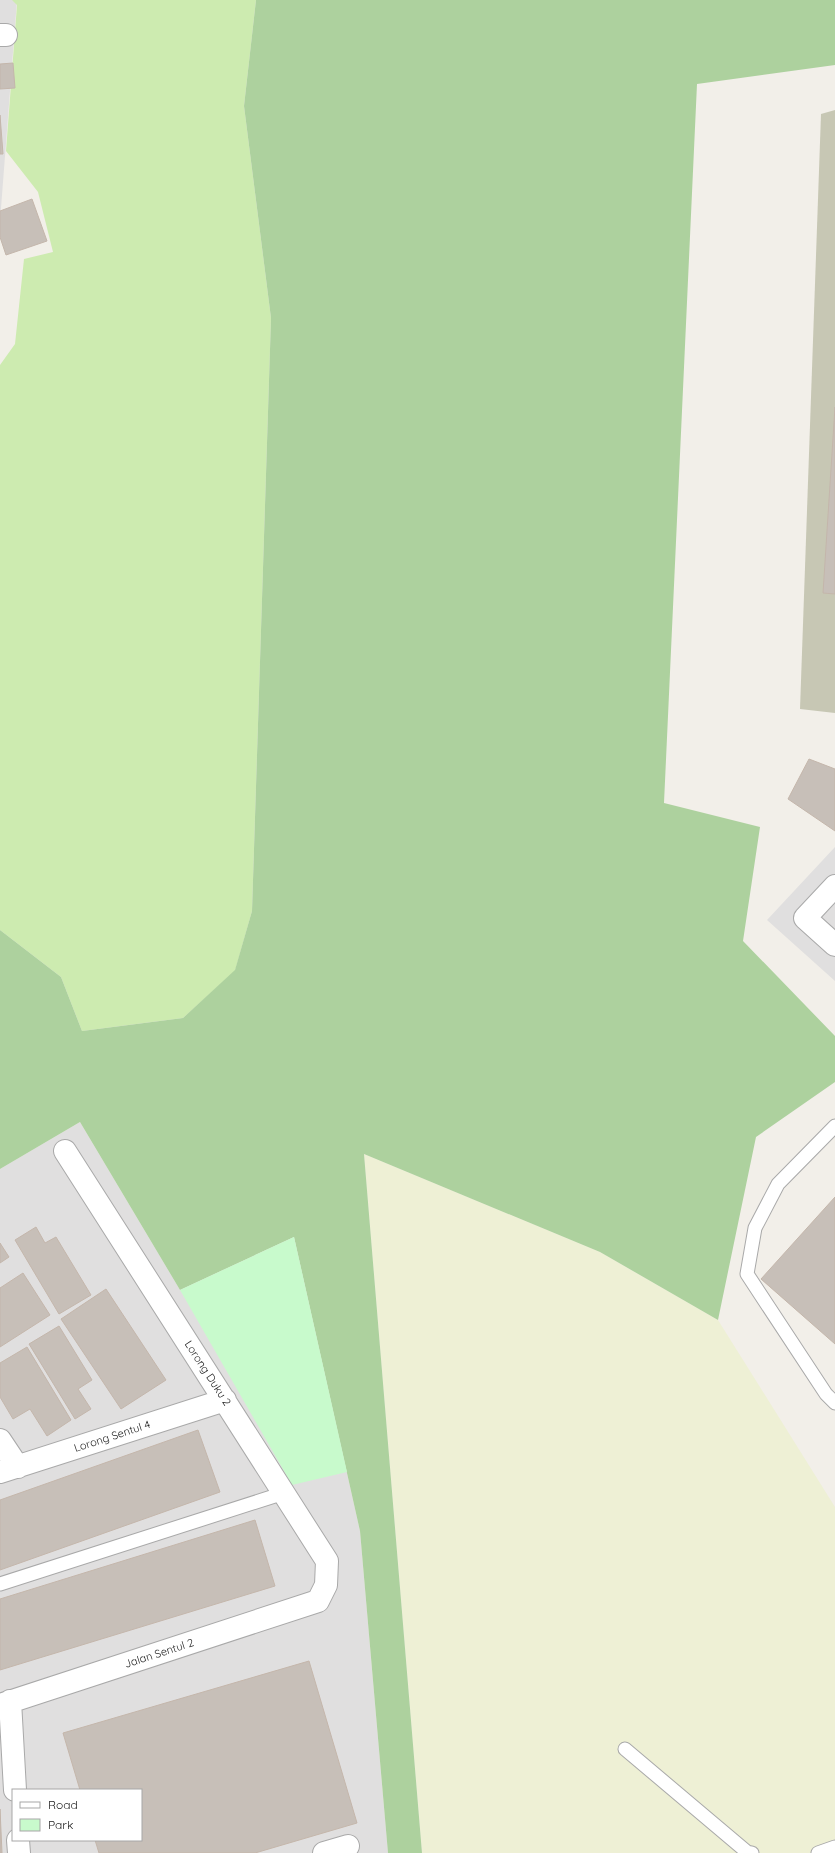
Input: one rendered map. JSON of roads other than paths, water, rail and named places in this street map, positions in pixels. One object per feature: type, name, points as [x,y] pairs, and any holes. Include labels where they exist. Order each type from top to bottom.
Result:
[{"type":"street","points":[[835,886],[805,918],[835,945]]},
{"type":"street","name":"Lorong Duku 2","points":[[65,1151],[327,1561],[326,1585],[318,1601]]},
{"type":"street","name":"Lorong Sentul 4","points":[[9,1470],[225,1400]]},
{"type":"street","points":[[0,1440],[9,1470]]},
{"type":"street","name":"Jalan Sentul 2","points":[[5,1703],[318,1601]]},
{"type":"street","points":[[5,1703],[15,1789]]},
{"type":"street","points":[[18,1841],[18,1853]]},
{"type":"street","points":[[324,1853],[348,1846]]},
{"type":"lane","points":[[835,1126],[778,1184],[755,1228],[747,1274],[826,1394],[835,1403]]},
{"type":"lane","points":[[0,1584],[284,1493]]},
{"type":"lane","points":[[625,1749],[747,1852],[752,1853]]},
{"type":"lane","points":[[818,1853],[835,1846]]}]
